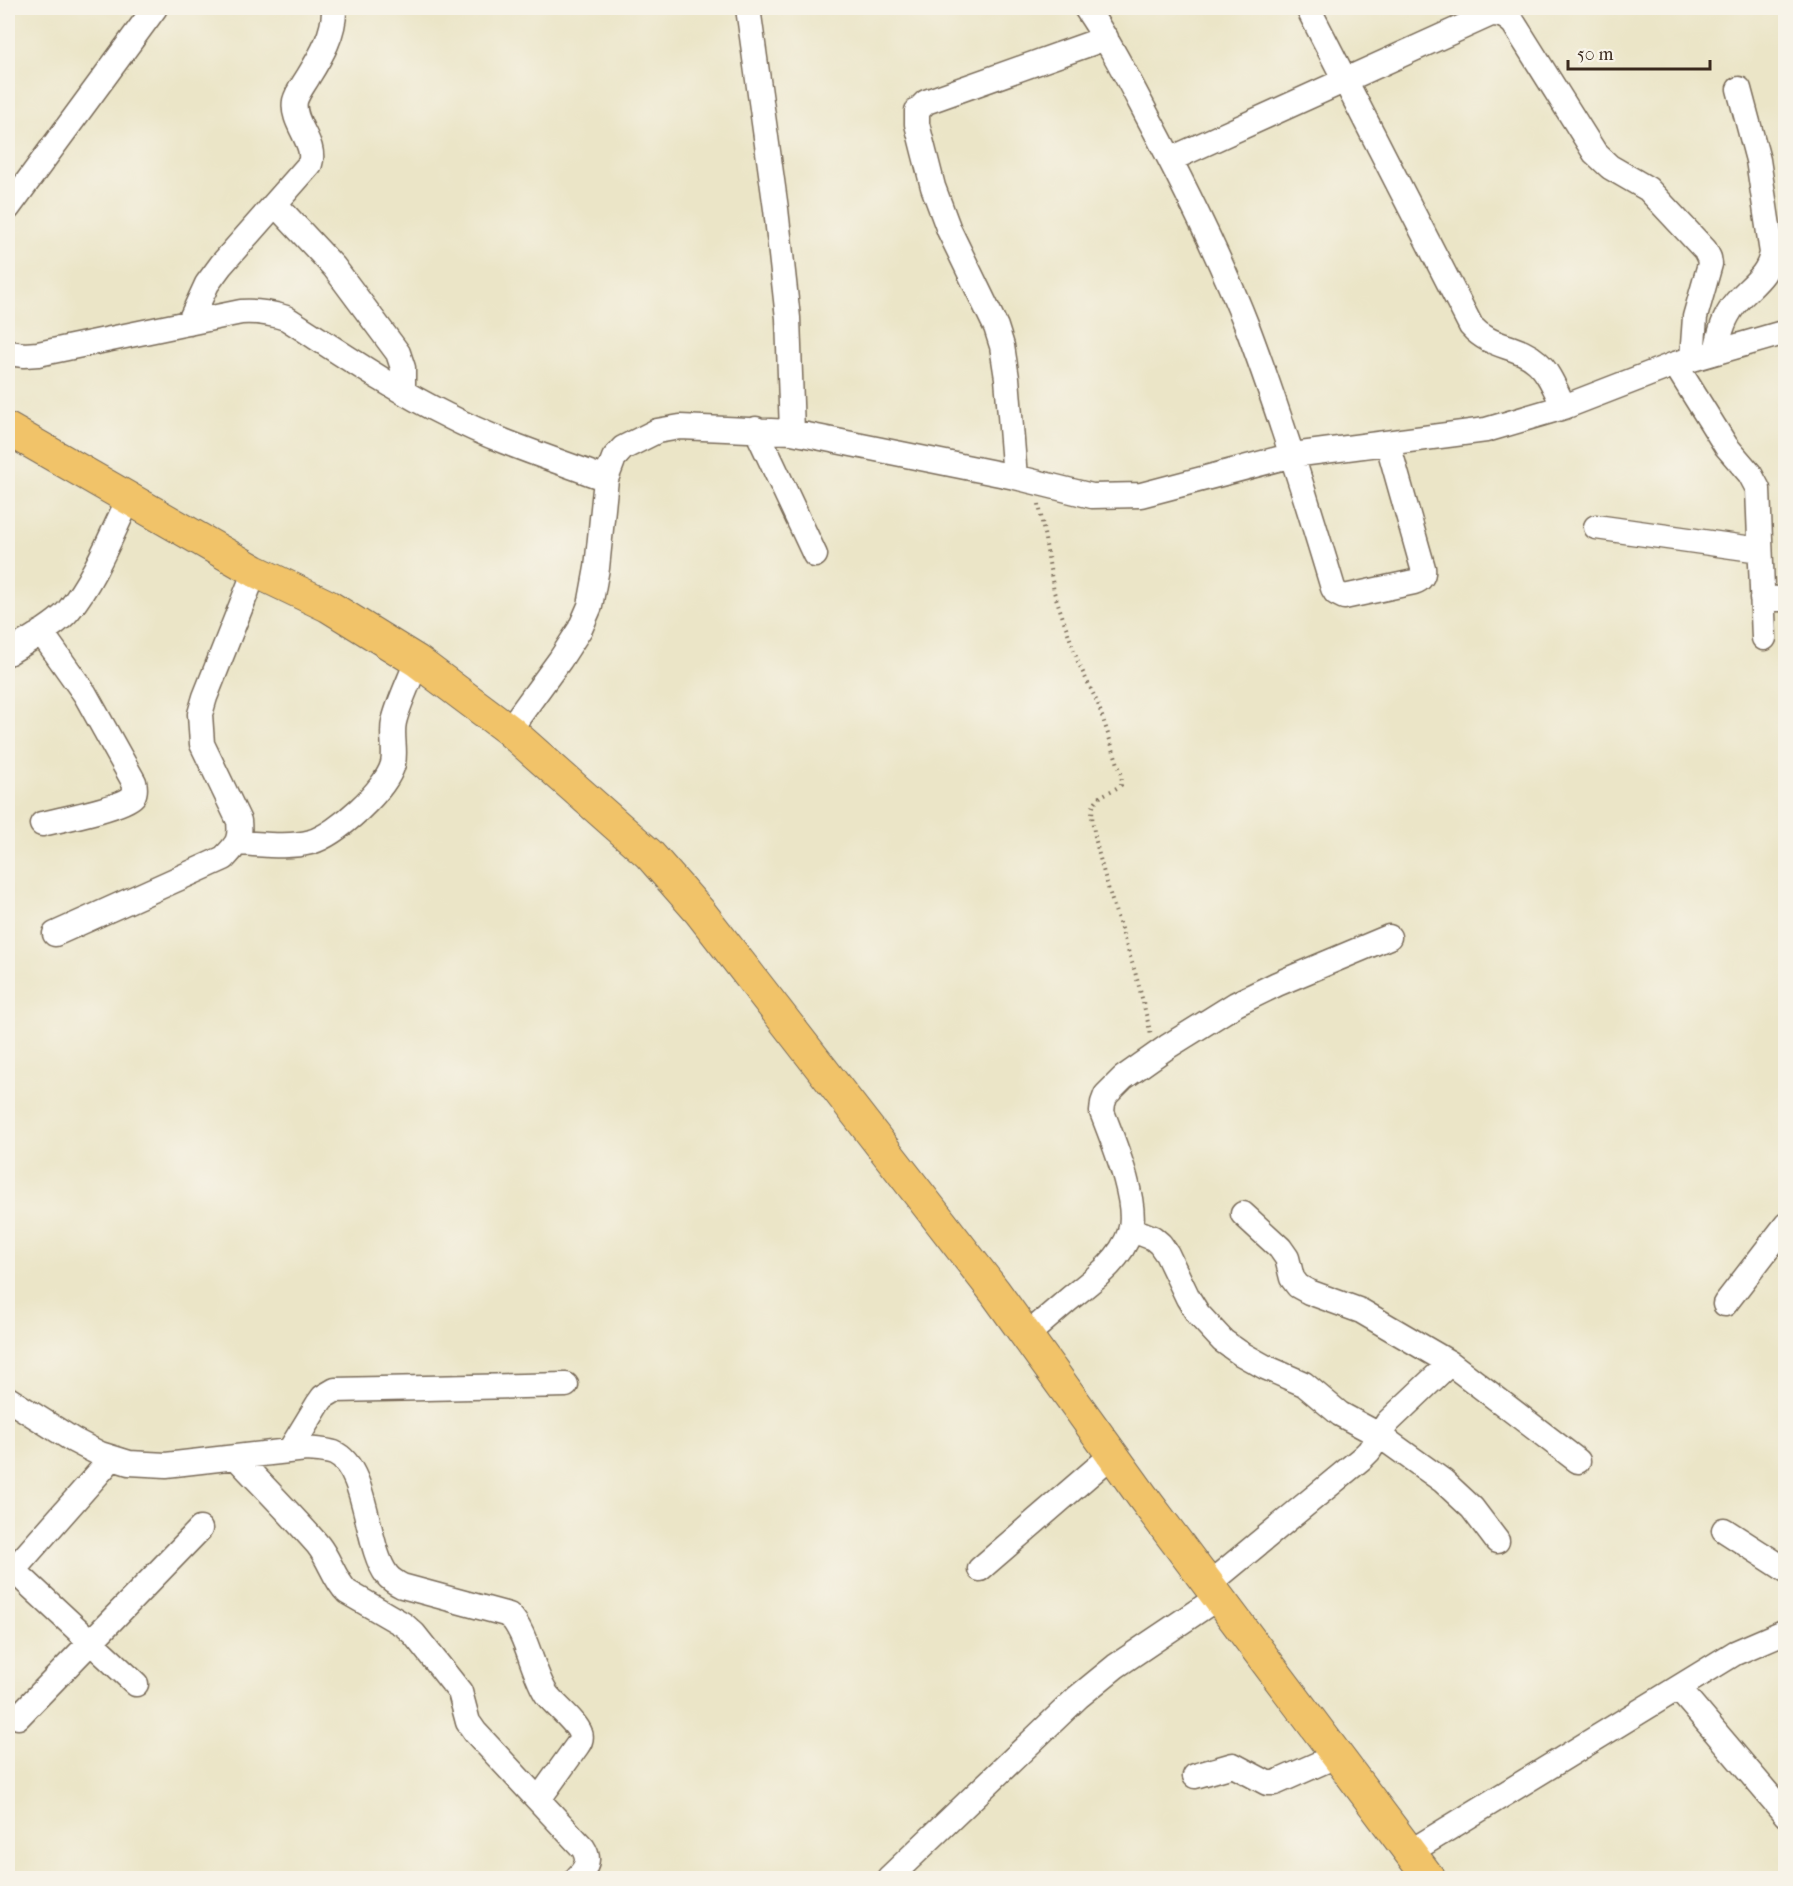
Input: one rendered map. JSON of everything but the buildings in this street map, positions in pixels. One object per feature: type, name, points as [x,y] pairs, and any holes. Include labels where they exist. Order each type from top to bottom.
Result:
[{"type":"main road","points":[[8,429],[255,571],[328,606],[417,661],[509,730],[649,854],[700,912],[995,1292],[1112,1455],[1429,1878]]},
{"type":"street","points":[[8,208],[155,8]]},
{"type":"street","points":[[189,323],[207,284],[221,265],[303,173],[312,159],[311,151],[297,118],[295,100],[330,36],[334,8]]},
{"type":"street","points":[[748,8],[779,231],[788,318],[792,432]]},
{"type":"street","points":[[1086,8],[1106,38],[1171,159],[1210,239],[1247,327],[1293,455],[1334,588],[1340,596],[1348,597],[1414,582],[1423,574],[1388,444]]},
{"type":"street","points":[[1308,8],[1471,326],[1488,341],[1526,354],[1536,361],[1545,370],[1564,407]]},
{"type":"street","points":[[1171,159],[1491,14],[1500,14],[1508,18],[1595,153],[1610,167],[1648,189],[1705,250],[1710,264],[1683,361],[1726,446],[1755,481],[1759,499],[1760,550],[1774,599],[1764,638]]},
{"type":"street","points":[[1026,479],[1002,346],[996,327],[949,230],[933,187],[917,124],[916,111],[926,102],[1106,38]]},
{"type":"street","points":[[1716,352],[1728,312],[1764,275],[1771,262],[1772,253],[1758,160],[1739,89]]},
{"type":"street","points":[[275,204],[334,267],[398,353],[403,368],[403,392]]},
{"type":"street","points":[[8,353],[38,354],[241,312],[272,313],[286,318],[403,392],[450,417],[488,435],[606,479]]},
{"type":"street","points":[[509,730],[560,660],[590,606],[597,568],[606,479],[614,458],[622,448],[657,431],[680,427],[792,432],[1026,479],[1092,496],[1141,495],[1293,455],[1486,430],[1564,407],[1683,361],[1785,332]]},
{"type":"street","points":[[756,429],[815,555]]},
{"type":"street","points":[[8,653],[68,611],[88,580],[129,499]]},
{"type":"street","points":[[1596,527],[1760,550]]},
{"type":"street","points":[[55,934],[224,858],[238,843],[239,821],[202,744],[200,714],[255,571]]},
{"type":"street","points":[[41,632],[85,694],[134,782],[135,789],[133,796],[118,805],[42,824]]},
{"type":"street","points":[[238,843],[292,845],[312,842],[327,835],[372,799],[385,781],[393,763],[394,722],[417,661]]},
{"type":"street","points":[[1022,1330],[1108,1267],[1130,1231],[1130,1200],[1124,1172],[1102,1112],[1103,1102],[1112,1088],[1157,1054],[1236,1004],[1277,984],[1389,937]]},
{"type":"street","points":[[1243,1214],[1280,1248],[1287,1258],[1292,1278],[1298,1286],[1378,1320],[1450,1363],[1578,1461]]},
{"type":"street","points":[[1725,1304],[1785,1225]]},
{"type":"street","points":[[1130,1231],[1143,1234],[1160,1244],[1198,1314],[1223,1341],[1265,1367],[1305,1384],[1340,1414],[1379,1435],[1443,1481],[1472,1508],[1497,1541]]},
{"type":"street","points":[[889,1878],[1078,1696],[1213,1591],[1362,1458],[1394,1416],[1450,1363]]},
{"type":"street","points":[[290,1450],[323,1397],[335,1390],[566,1385]]},
{"type":"street","points":[[12,1409],[72,1440],[129,1463],[166,1465],[290,1450],[323,1450],[345,1460],[351,1467],[380,1562],[388,1577],[402,1586],[503,1613],[514,1620],[546,1694],[577,1727],[581,1736],[578,1746],[539,1799]]},
{"type":"street","points":[[980,1569],[1112,1455]]},
{"type":"street","points":[[236,1457],[321,1549],[341,1586],[358,1599],[404,1625],[414,1634],[460,1692],[470,1727],[539,1799],[586,1853],[588,1857],[586,1866],[577,1878]]},
{"type":"street","points":[[112,1458],[9,1571],[136,1684]]},
{"type":"street","points":[[18,1718],[200,1528]]},
{"type":"street","points":[[1724,1530],[1785,1570]]},
{"type":"street","points":[[358,1599],[402,1586]]},
{"type":"street","points":[[1410,1852],[1735,1653],[1785,1631]]},
{"type":"street","points":[[1678,1688],[1785,1815]]},
{"type":"street","points":[[1195,1776],[1233,1765],[1267,1783],[1275,1783],[1336,1756]]},
{"type":"path","points":[[1026,479],[1054,592],[1078,662],[1098,704],[1122,776],[1120,785],[1096,800],[1092,820],[1101,862],[1157,1054]]}]
